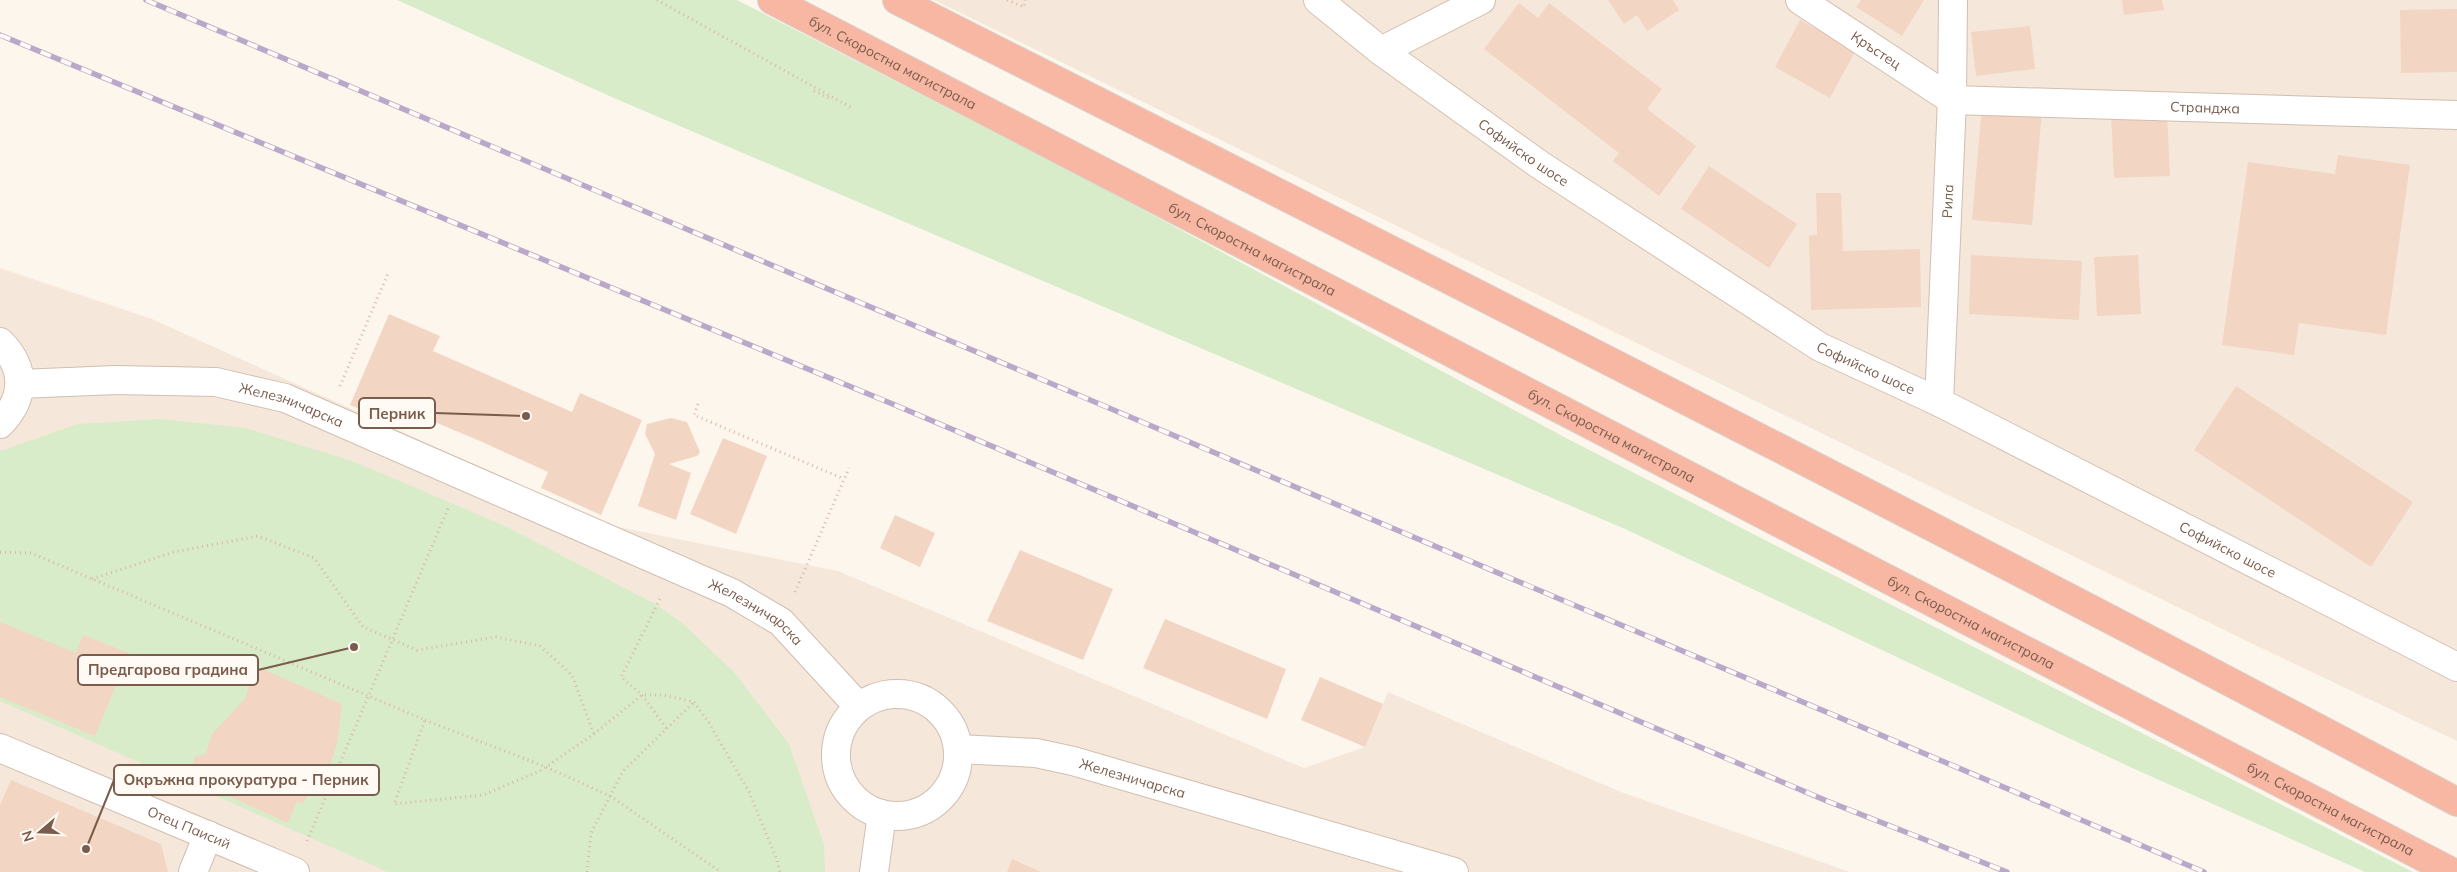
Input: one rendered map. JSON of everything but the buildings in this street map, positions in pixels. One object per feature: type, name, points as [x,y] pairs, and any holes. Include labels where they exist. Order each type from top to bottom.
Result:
[{"type":"highway","name":"бул. Скоростна магистрала","points":[[772,0],[2452,872]]},
{"type":"highway","points":[[897,0],[1563,337],[2244,688],[2457,802]]},
{"type":"street","name":"Софийско шосе","points":[[1318,0],[1381,52],[1540,165],[1820,347],[1939,402],[2457,667]]},
{"type":"street","points":[[1381,52],[1482,0]]},
{"type":"street","name":"Кръстец","points":[[1800,0],[1952,100]]},
{"type":"street","name":"Рила","points":[[1939,402],[1952,100],[1953,0]]},
{"type":"street","name":"Странджа","points":[[1952,100],[2457,115]]},
{"type":"street","points":[[0,342],[10,353],[18,367],[20,384],[17,399],[10,413],[0,424]]},
{"type":"street","name":"Железничарска","points":[[20,384],[116,380],[216,382],[285,398],[463,474],[732,593],[781,622],[858,706]]},
{"type":"street","points":[[889,694],[905,694],[920,698],[935,707],[946,718],[954,733],[958,749],[957,764],[953,778],[937,801],[925,809],[898,816],[882,814],[867,808],[853,798],[843,784],[837,768],[835,751],[839,734],[847,718],[858,706],[872,698],[889,694]]},
{"type":"street","name":"Отец Паисий","points":[[0,748],[294,872]]},
{"type":"street","name":"Железничарска","points":[[958,749],[1036,753],[1074,761],[1454,872]]},
{"type":"street","points":[[874,872],[882,814]]},
{"type":"street","points":[[194,872],[208,835]]},
{"type":"path","points":[[657,0],[852,108],[814,91]]},
{"type":"path","points":[[1007,0],[1024,6],[1025,0]]},
{"type":"path","points":[[327,416],[389,271]]},
{"type":"path","points":[[698,404],[694,415],[844,479]]},
{"type":"path","points":[[781,622],[850,468]]},
{"type":"path","points":[[294,872],[463,474]]},
{"type":"path","points":[[92,579],[174,552],[258,536],[314,558],[363,627],[417,650],[496,637],[540,646],[572,675],[594,734]]},
{"type":"path","points":[[0,552],[31,553],[425,720],[546,767],[610,796],[721,872]]},
{"type":"path","points":[[667,729],[642,695],[621,677],[674,567]]},
{"type":"path","points":[[425,720],[394,804],[483,796],[546,767],[594,734],[642,695],[663,695],[694,702],[709,723],[749,792],[777,860],[780,872]]},
{"type":"path","points":[[587,872],[590,833],[623,771],[694,702]]},
{"type":"shaded area","points":[[934,0],[2457,0],[2457,741],[2253,644]]},
{"type":"shaded area","points":[[0,268],[152,319],[608,525],[838,571],[1304,768],[1365,747],[1388,692],[1621,792],[1850,872],[0,872]]},
{"type":"green space","points":[[397,0],[737,0],[1092,182],[1566,438],[2413,872],[2365,872],[2130,767],[1625,529],[614,98]]},
{"type":"green space","points":[[160,419],[246,428],[355,462],[505,526],[657,605],[681,622],[734,672],[789,744],[824,845],[825,872],[388,872],[0,701],[0,451],[78,424]]},
{"type":"railway","points":[[146,0],[2204,872]]},
{"type":"railway","points":[[0,35],[895,405],[1827,801],[2007,872]]},
{"type":"place","name":"Перник","points":[[526,416]]},
{"type":"place","name":"Предгарова градина","points":[[354,647]]},
{"type":"place","name":"Окръжна прокуратура - Перник","points":[[86,849]]}]
